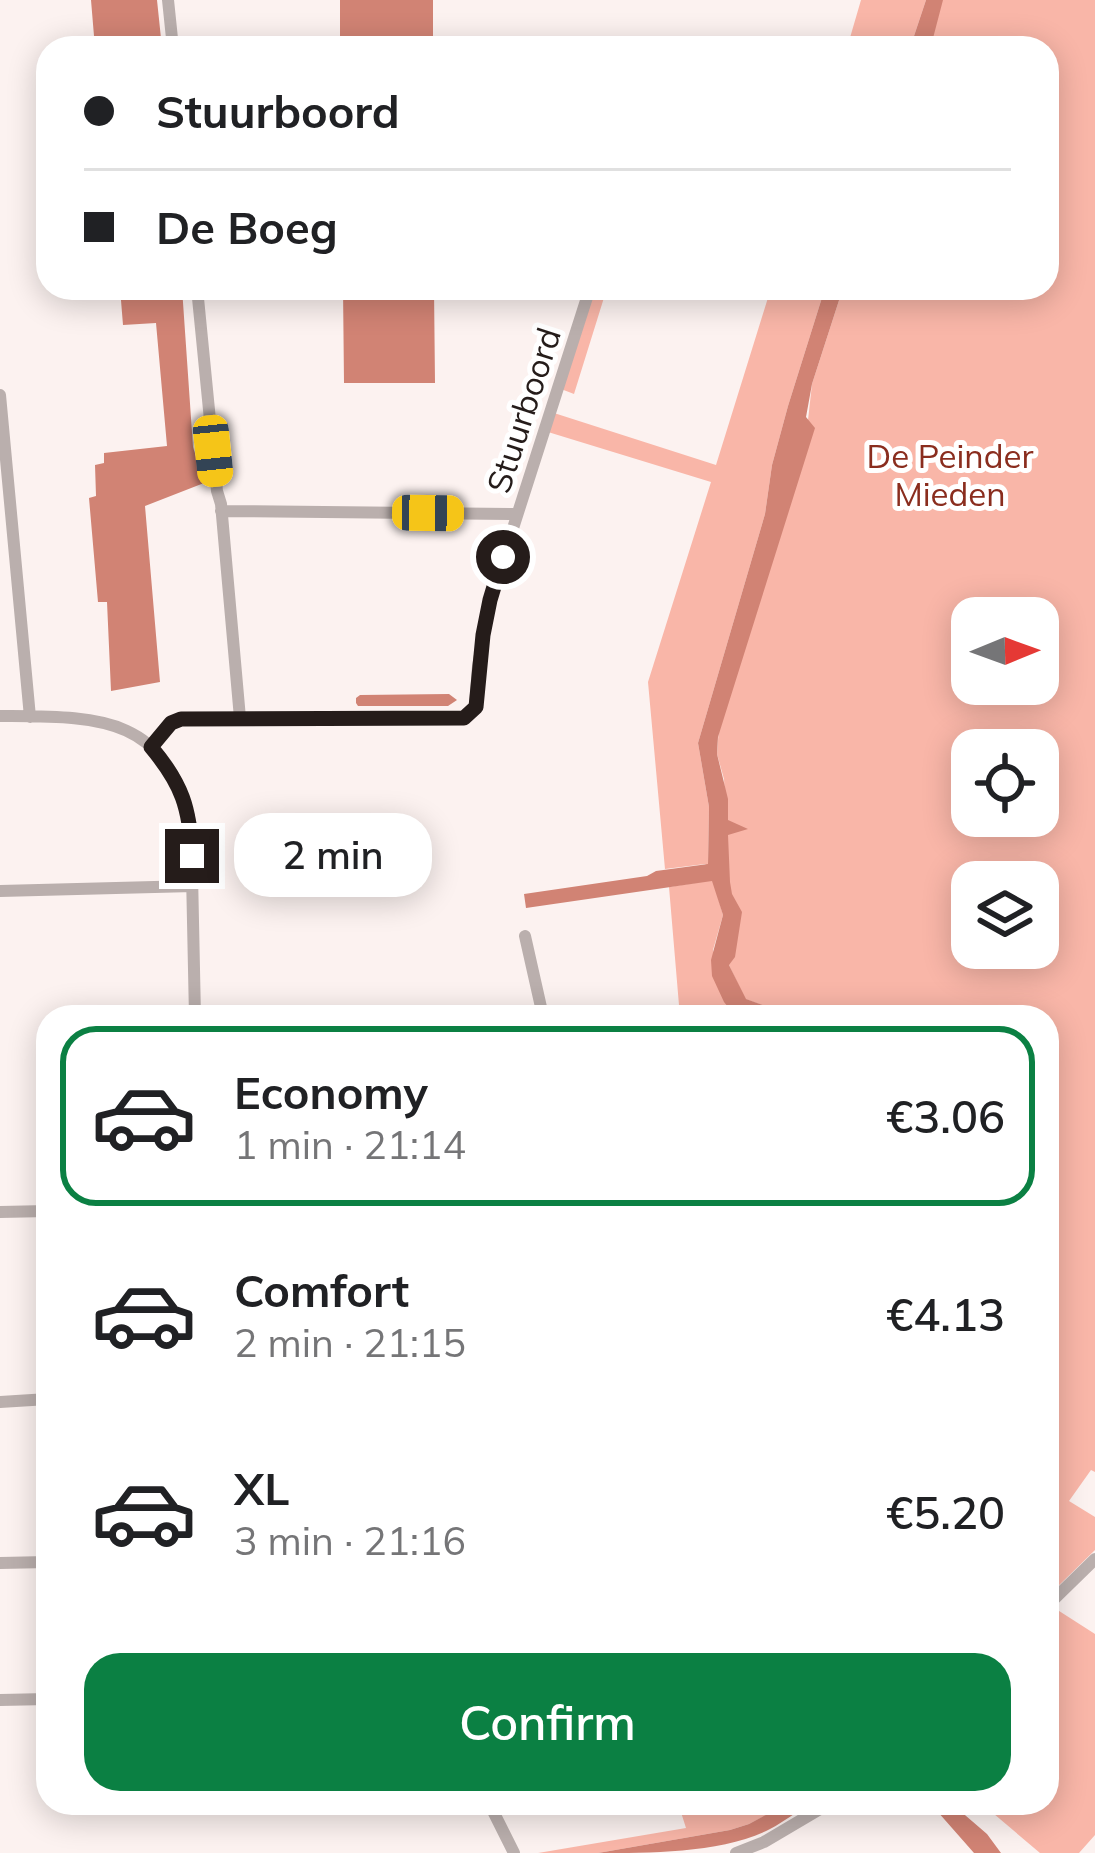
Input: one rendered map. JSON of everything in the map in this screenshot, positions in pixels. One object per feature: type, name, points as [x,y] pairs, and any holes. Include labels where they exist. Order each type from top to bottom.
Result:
[{"type":"street","points":[[168,0],[172,36]]},
{"type":"street","points":[[197,300],[240,718]]},
{"type":"street","name":"Stuurboord","points":[[151,747],[171,723],[181,719],[464,718],[476,707],[490,600],[586,300]]},
{"type":"street","points":[[0,394],[30,717]]},
{"type":"street","points":[[221,511],[518,514]]},
{"type":"street","points":[[0,716],[104,722],[151,747],[170,770],[184,796],[191,826],[195,1005]]},
{"type":"street","points":[[0,891],[193,886]]},
{"type":"street","points":[[525,936],[541,1005]]},
{"type":"street","points":[[0,1212],[36,1211]]},
{"type":"street","points":[[0,1402],[36,1400]]},
{"type":"street","points":[[1059,1594],[1095,1559]]},
{"type":"street","points":[[0,1563],[36,1562]]},
{"type":"street","points":[[0,1700],[36,1700]]},
{"type":"street","points":[[495,1815],[514,1853]]},
{"type":"street","points":[[736,1853],[810,1815]]},
{"type":"green space","points":[[861,0],[926,0],[914,36],[850,36]]},
{"type":"green space","name":"De Peinder Mieden","points":[[935,0],[1095,0],[1095,1472],[1091,1470],[1069,1501],[1095,1517],[1095,1550],[1059,1585],[1059,1005],[762,1005],[745,999],[729,965],[724,779],[717,754],[720,713],[808,420],[812,384],[839,300],[1059,300],[1059,36],[924,36]]},
{"type":"green space","points":[[591,300],[603,300],[574,394],[561,389]]},
{"type":"green space","points":[[767,300],[821,300],[788,406],[765,514],[698,743],[709,807],[708,866],[665,869],[648,682],[711,482],[548,432],[554,413],[716,465]]},
{"type":"green space","points":[[713,880],[723,915],[713,950],[730,1005],[679,1005],[669,887]]},
{"type":"green space","points":[[1059,1611],[1095,1634],[1095,1835],[1079,1853],[1040,1853],[995,1815],[1059,1815]]},
{"type":"green space","points":[[682,1815],[767,1815],[730,1830],[598,1853],[538,1853],[686,1828]]},
{"type":"shaded area","points":[[91,0],[157,0],[161,36],[94,36]]},
{"type":"shaded area","points":[[340,0],[433,0],[433,36],[340,36]]},
{"type":"shaded area","points":[[926,0],[943,0],[934,36],[914,36]]},
{"type":"shaded area","points":[[121,300],[183,300],[193,447],[204,483],[145,506],[160,682],[111,691],[107,602],[98,602],[89,498],[96,496],[95,465],[104,463],[104,453],[167,446],[156,323],[123,325]]},
{"type":"shaded area","points":[[343,300],[434,300],[435,383],[344,383]]},
{"type":"shaded area","points":[[821,300],[839,300],[812,384],[806,417],[815,428],[718,737],[728,820],[748,829],[728,835],[732,894],[742,912],[735,957],[729,965],[746,999],[762,1005],[726,1005],[712,976],[711,960],[723,915],[712,881],[526,908],[524,894],[708,864],[709,807],[698,743],[765,514],[788,406]]},
{"type":"shaded area","points":[[449,694],[457,700],[448,706],[356,703],[360,695]]},
{"type":"shaded area","points":[[766,1815],[792,1815],[731,1843],[686,1850],[598,1853],[730,1830]]},
{"type":"shaded area","points":[[941,1815],[965,1815],[1001,1853],[974,1853]]},
{"type":"route","points":[[192,856],[184,796],[151,747],[171,723],[181,719],[464,718],[476,707],[483,635],[503,557]]}]
